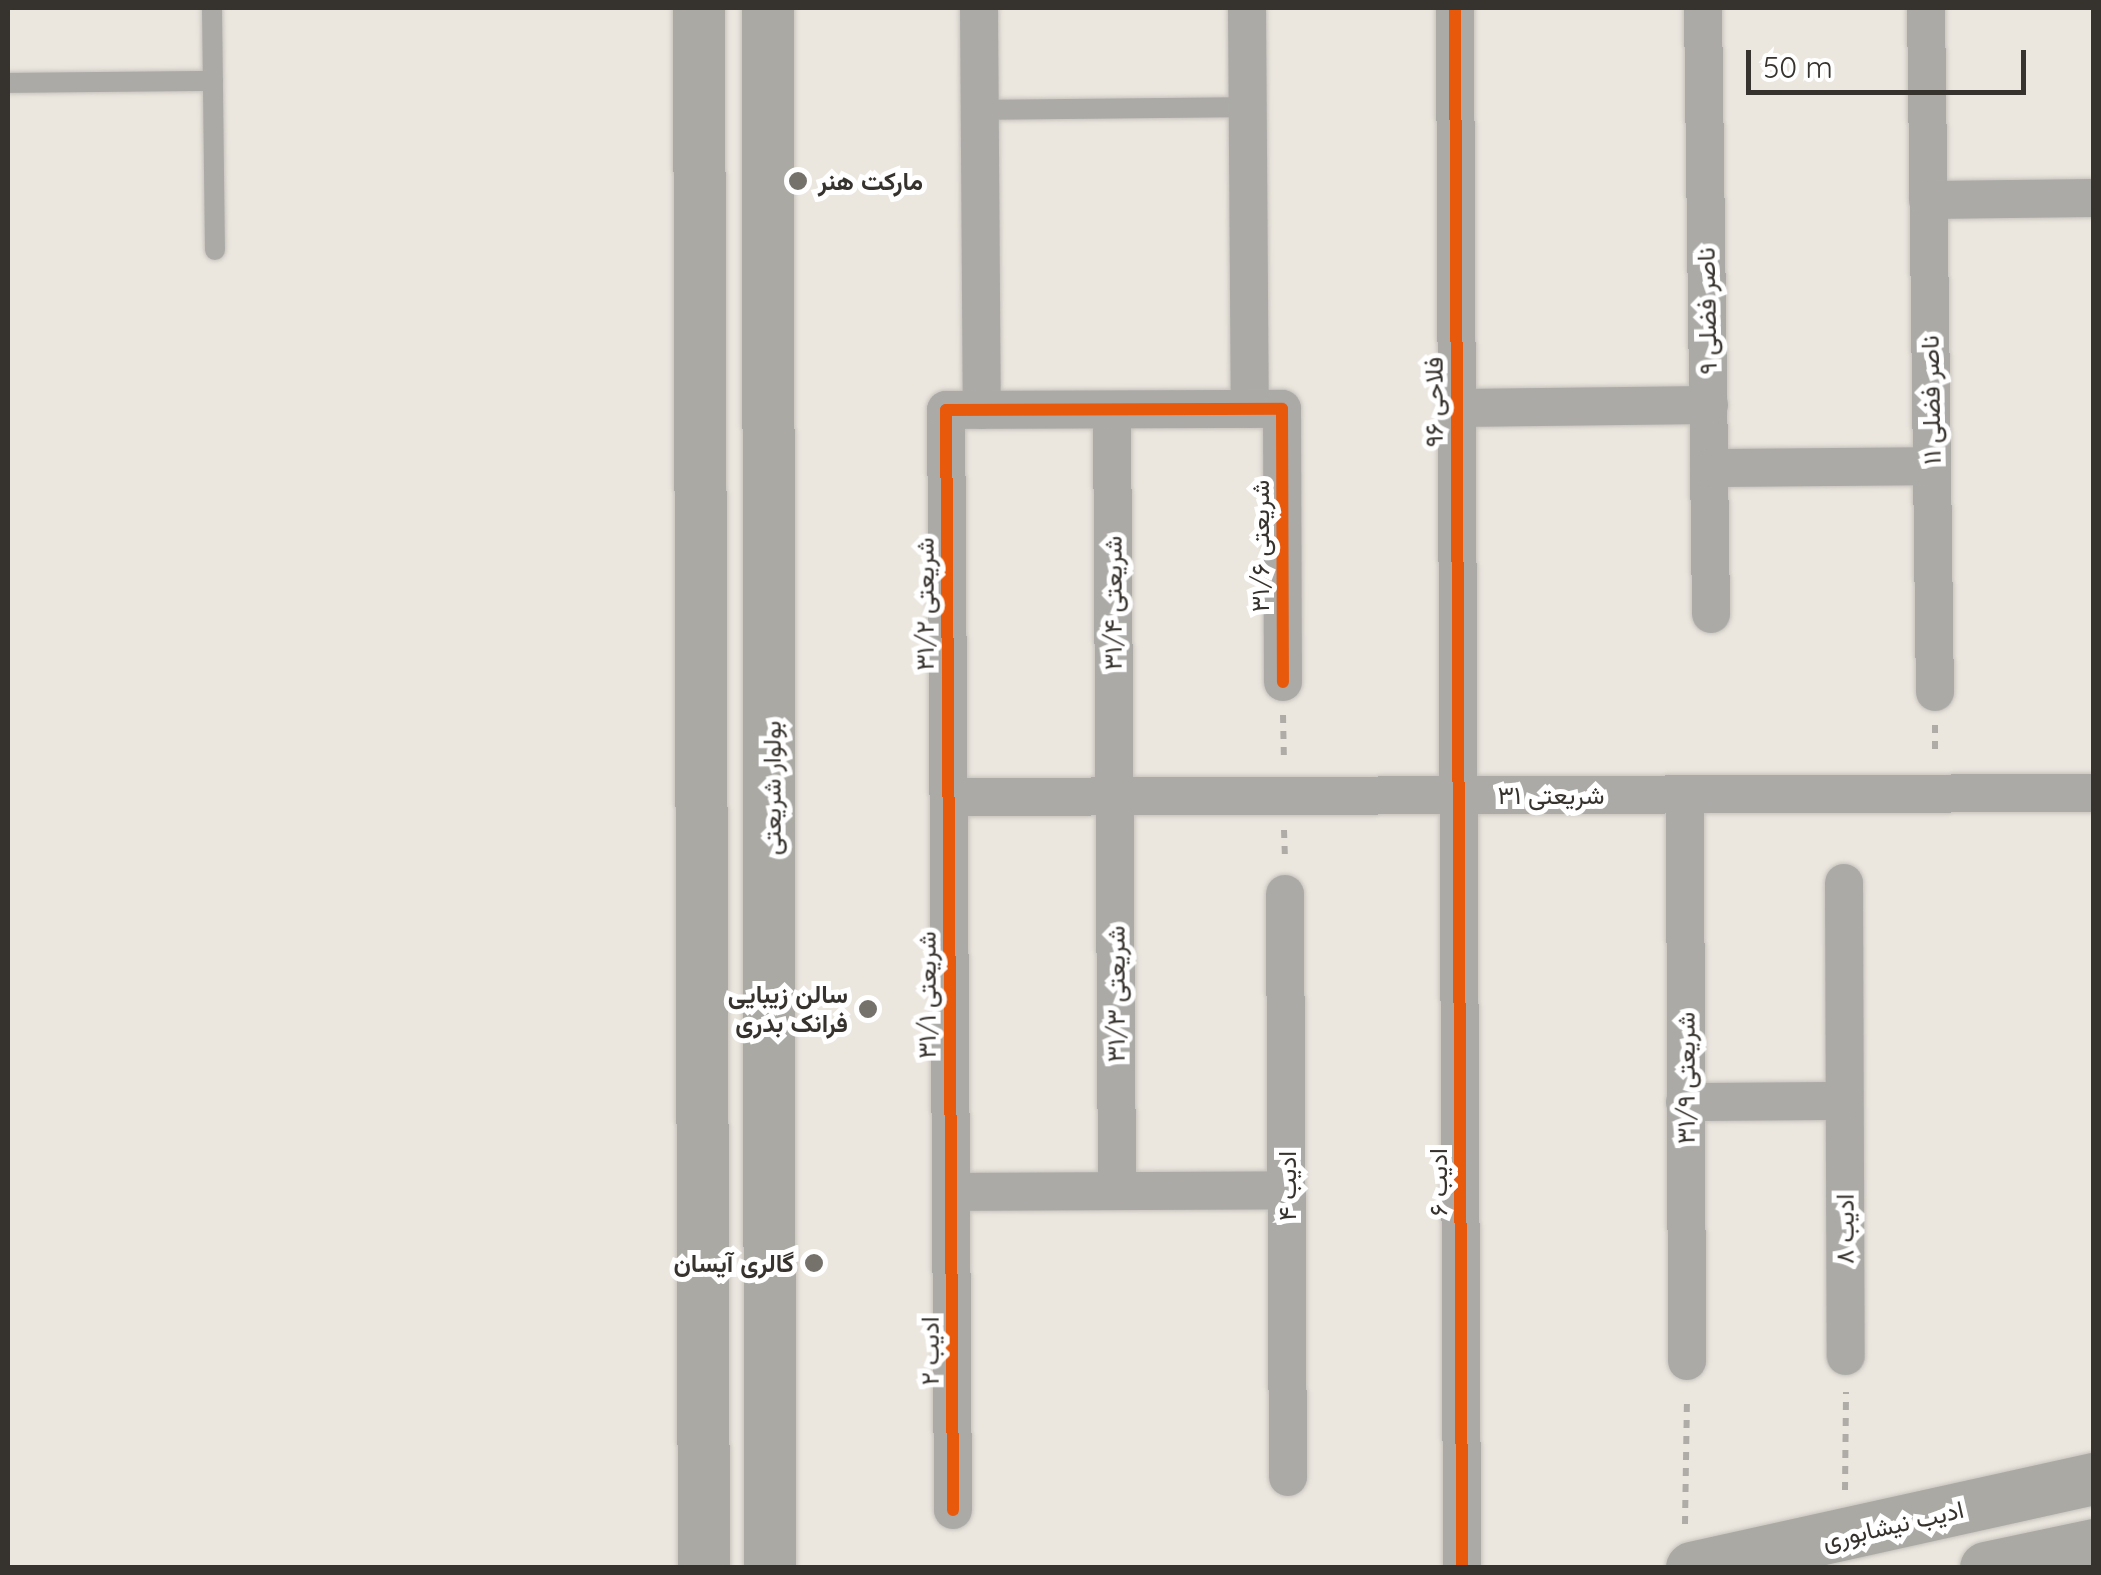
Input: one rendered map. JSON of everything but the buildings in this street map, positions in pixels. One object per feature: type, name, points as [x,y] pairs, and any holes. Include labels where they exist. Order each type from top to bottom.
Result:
[{"type":"main road","points":[[699,8],[704,1568]]},
{"type":"main road","name":"بولوار شریعتی","points":[[768,8],[773,1543]]},
{"type":"main road","name":"ادیب نیشابوری","points":[[1689,1549],[1845,1537],[2094,1480]]},
{"type":"main road","points":[[773,1543],[807,1568]]},
{"type":"main road","points":[[1986,1568],[2040,1562],[2094,1545]]},
{"type":"street","name":"شریعتی ۳۱/۲","points":[[949,797],[980,110],[979,8]]},
{"type":"street","name":"شریعتی ۳۱/۶","points":[[1248,8],[1248,107],[1283,682]]},
{"type":"street","name":"فلاحی ۹۶","points":[[1455,8],[1458,795]]},
{"type":"street","name":"ناصر فضلی ۹","points":[[1703,8],[1712,614]]},
{"type":"street","name":"ناصر فضلی ۱۱","points":[[1926,8],[1935,692]]},
{"type":"street","points":[[1928,200],[2094,198]]},
{"type":"street","points":[[1457,408],[1708,406]]},
{"type":"street","points":[[964,410],[1266,409]]},
{"type":"street","name":"شریعتی ۳۱/۴","points":[[1112,410],[1114,796]]},
{"type":"street","points":[[1710,468],[1931,466]]},
{"type":"street","name":"شریعتی ۳۱","points":[[949,797],[2094,793]]},
{"type":"street","name":"شریعتی ۳۱/۹","points":[[1685,794],[1687,1361]]},
{"type":"street","name":"ادیب ۶","points":[[1458,795],[1462,1568]]},
{"type":"street","name":"شریعتی ۳۱/۳","points":[[1114,796],[1117,1191]]},
{"type":"street","name":"شریعتی ۳۱/۱","points":[[949,797],[951,1192]]},
{"type":"street","name":"ادیب ۸","points":[[1844,883],[1846,1356]]},
{"type":"street","name":"ادیب ۴","points":[[1285,894],[1288,1478]]},
{"type":"street","points":[[1686,1102],[1844,1101]]},
{"type":"street","points":[[951,1192],[1286,1190]]},
{"type":"street","name":"ادیب ۲","points":[[951,1192],[953,1510]]},
{"type":"lane","points":[[212,8],[215,250]]},
{"type":"lane","points":[[8,84],[213,81]]},
{"type":"lane","points":[[980,110],[1248,107]]},
{"type":"path","points":[[1935,692],[1935,793]]},
{"type":"path","points":[[1845,1537],[1846,1356]]},
{"type":"path","points":[[1687,1361],[1689,1549]]},
{"type":"cycle path","points":[[1455,8],[1462,1568]]},
{"type":"cycle path","points":[[953,1510],[946,410],[1282,409],[1283,682]]},
{"type":"place","name":"مارکت هنر","points":[[798,181]]},
{"type":"place","name":"سالن زیبایی فرانک بدری","points":[[868,1009]]},
{"type":"place","name":"گالری آيسان","points":[[814,1263]]}]
